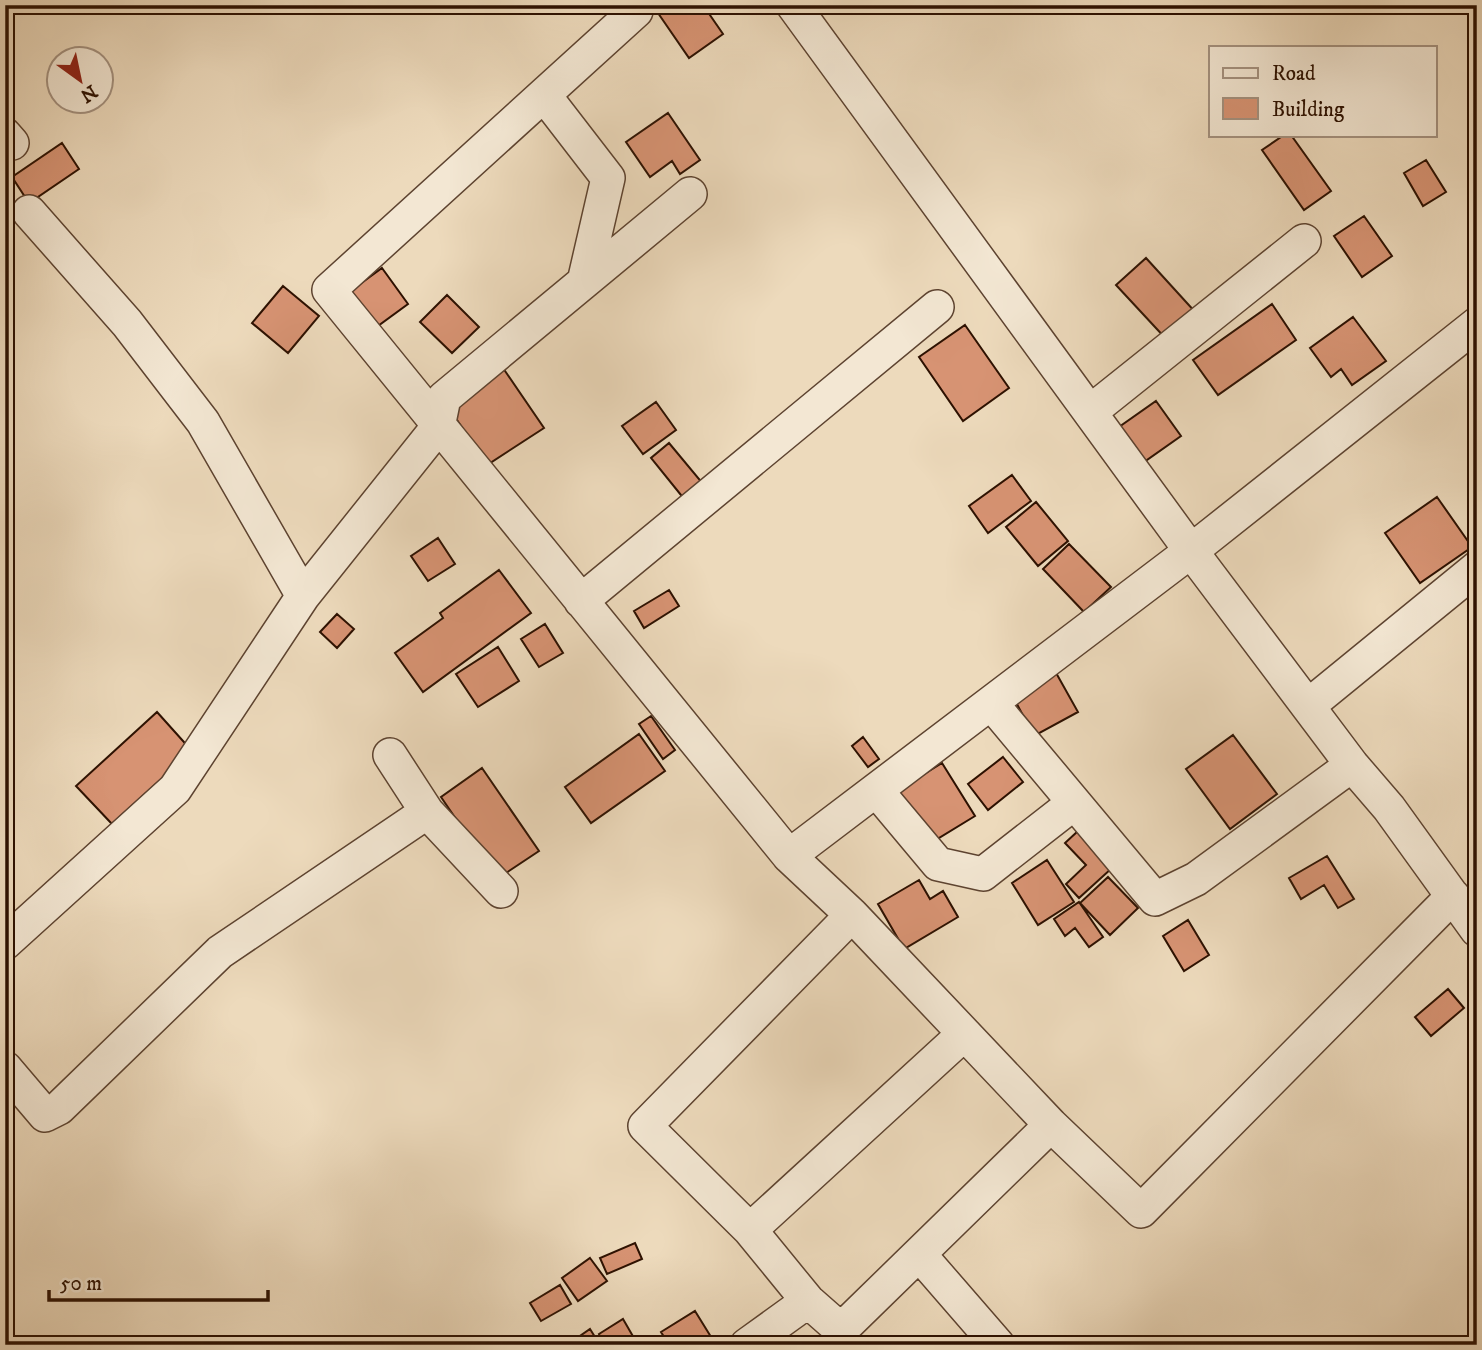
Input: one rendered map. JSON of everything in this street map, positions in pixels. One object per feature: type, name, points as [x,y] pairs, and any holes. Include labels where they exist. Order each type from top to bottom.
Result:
[{"type":"street","points":[[793,5],[1191,551],[1352,765],[1389,808],[1477,930]]},
{"type":"street","points":[[636,11],[329,290],[789,856],[852,915],[1051,1125],[1141,1210],[1454,896]]},
{"type":"street","points":[[544,95],[608,178],[584,282]]},
{"type":"street","points":[[5,943],[175,789],[303,596],[438,426],[444,398],[690,194]]},
{"type":"street","points":[[29,212],[127,323],[203,422],[303,596]]},
{"type":"street","points":[[1090,412],[1304,241]]},
{"type":"street","points":[[581,601],[937,307]]},
{"type":"street","points":[[789,856],[1191,551],[1477,324]]},
{"type":"street","points":[[1308,706],[1477,568]]},
{"type":"street","points":[[990,703],[1155,900],[1196,878],[1352,765]]},
{"type":"street","points":[[390,755],[427,812],[501,891]]},
{"type":"street","points":[[876,790],[938,864],[983,874],[1074,803]]},
{"type":"street","points":[[5,1068],[45,1115],[60,1108],[220,952],[427,812]]},
{"type":"street","points":[[852,915],[645,1126],[750,1230],[808,1301],[841,1329],[1051,1125]]},
{"type":"street","points":[[750,1230],[964,1034]]},
{"type":"street","points":[[919,1254],[998,1345]]},
{"type":"street","points":[[747,1345],[808,1301]]},
{"type":"building","points":[[669,5],[703,5],[723,34],[689,58],[658,13]]},
{"type":"building","points":[[668,113],[700,160],[680,174],[672,161],[650,177],[626,142]]},
{"type":"building","points":[[1283,136],[1292,136],[1331,191],[1304,210],[1262,150]]},
{"type":"building","points":[[62,143],[79,169],[29,203],[12,177]]},
{"type":"building","points":[[1426,160],[1446,192],[1423,206],[1404,173]]},
{"type":"building","points":[[1364,216],[1392,256],[1362,277],[1334,236]]},
{"type":"building","points":[[1146,258],[1197,314],[1168,341],[1116,285]]},
{"type":"building","points":[[382,268],[408,304],[371,331],[345,295]]},
{"type":"building","points":[[283,286],[319,316],[288,353],[252,323]]},
{"type":"building","points":[[447,295],[479,327],[452,353],[420,322]]},
{"type":"building","points":[[1272,304],[1296,340],[1218,395],[1193,360]]},
{"type":"building","points":[[1353,317],[1386,361],[1352,385],[1341,369],[1331,377],[1310,348]]},
{"type":"building","points":[[965,325],[1009,388],[963,421],[919,357]]},
{"type":"building","points":[[503,368],[544,428],[487,465],[447,405]]},
{"type":"building","points":[[1156,401],[1181,436],[1144,462],[1119,427]]},
{"type":"building","points":[[656,402],[676,430],[643,454],[622,426]]},
{"type":"building","points":[[669,443],[704,485],[685,500],[651,458]]},
{"type":"building","points":[[1012,475],[1031,501],[988,533],[969,506]]},
{"type":"building","points":[[1437,497],[1472,547],[1420,583],[1385,533]]},
{"type":"building","points":[[1036,502],[1068,541],[1038,566],[1006,527]]},
{"type":"building","points":[[438,538],[455,564],[428,581],[411,556]]},
{"type":"building","points":[[1069,544],[1111,587],[1084,612],[1043,569]]},
{"type":"building","points":[[499,570],[531,613],[423,692],[395,653],[443,618],[440,613]]},
{"type":"building","points":[[669,590],[679,606],[644,628],[634,611]]},
{"type":"building","points":[[337,614],[354,629],[337,648],[320,632]]},
{"type":"building","points":[[545,624],[563,653],[539,667],[521,639]]},
{"type":"building","points":[[498,647],[519,681],[478,707],[456,674]]},
{"type":"building","points":[[1055,671],[1078,712],[1034,736],[1012,695]]},
{"type":"building","points":[[157,712],[192,751],[112,824],[76,786]]},
{"type":"building","points":[[651,716],[675,750],[663,759],[639,724]]},
{"type":"building","points":[[639,734],[665,771],[591,823],[565,787]]},
{"type":"building","points":[[1233,735],[1277,794],[1230,829],[1186,769]]},
{"type":"building","points":[[863,737],[879,759],[868,767],[852,746]]},
{"type":"building","points":[[1003,757],[1023,782],[988,810],[968,784]]},
{"type":"building","points":[[942,763],[975,816],[929,844],[897,791]]},
{"type":"building","points":[[482,768],[539,851],[497,879],[441,797]]},
{"type":"building","points":[[1078,831],[1112,868],[1079,898],[1066,884],[1086,865],[1065,843]]},
{"type":"building","points":[[1327,856],[1354,899],[1338,908],[1324,885],[1301,899],[1289,878]]},
{"type":"building","points":[[1047,860],[1074,902],[1038,925],[1012,883]]},
{"type":"building","points":[[1108,877],[1138,908],[1110,935],[1080,903]]},
{"type":"building","points":[[919,880],[930,899],[943,891],[958,917],[904,949],[878,904]]},
{"type":"building","points":[[1079,902],[1103,937],[1089,947],[1075,928],[1065,936],[1054,919]]},
{"type":"building","points":[[1188,920],[1209,955],[1184,971],[1163,936]]},
{"type":"building","points":[[1448,989],[1464,1008],[1431,1036],[1415,1017]]},
{"type":"building","points":[[635,1243],[642,1259],[607,1274],[600,1258]]},
{"type":"building","points":[[590,1258],[607,1281],[578,1301],[562,1278]]},
{"type":"building","points":[[560,1285],[571,1304],[541,1321],[530,1303]]},
{"type":"building","points":[[695,1311],[716,1345],[669,1345],[661,1332]]},
{"type":"building","points":[[623,1319],[638,1345],[605,1345],[599,1334]]},
{"type":"building","points":[[590,1329],[600,1345],[567,1345]]}]
